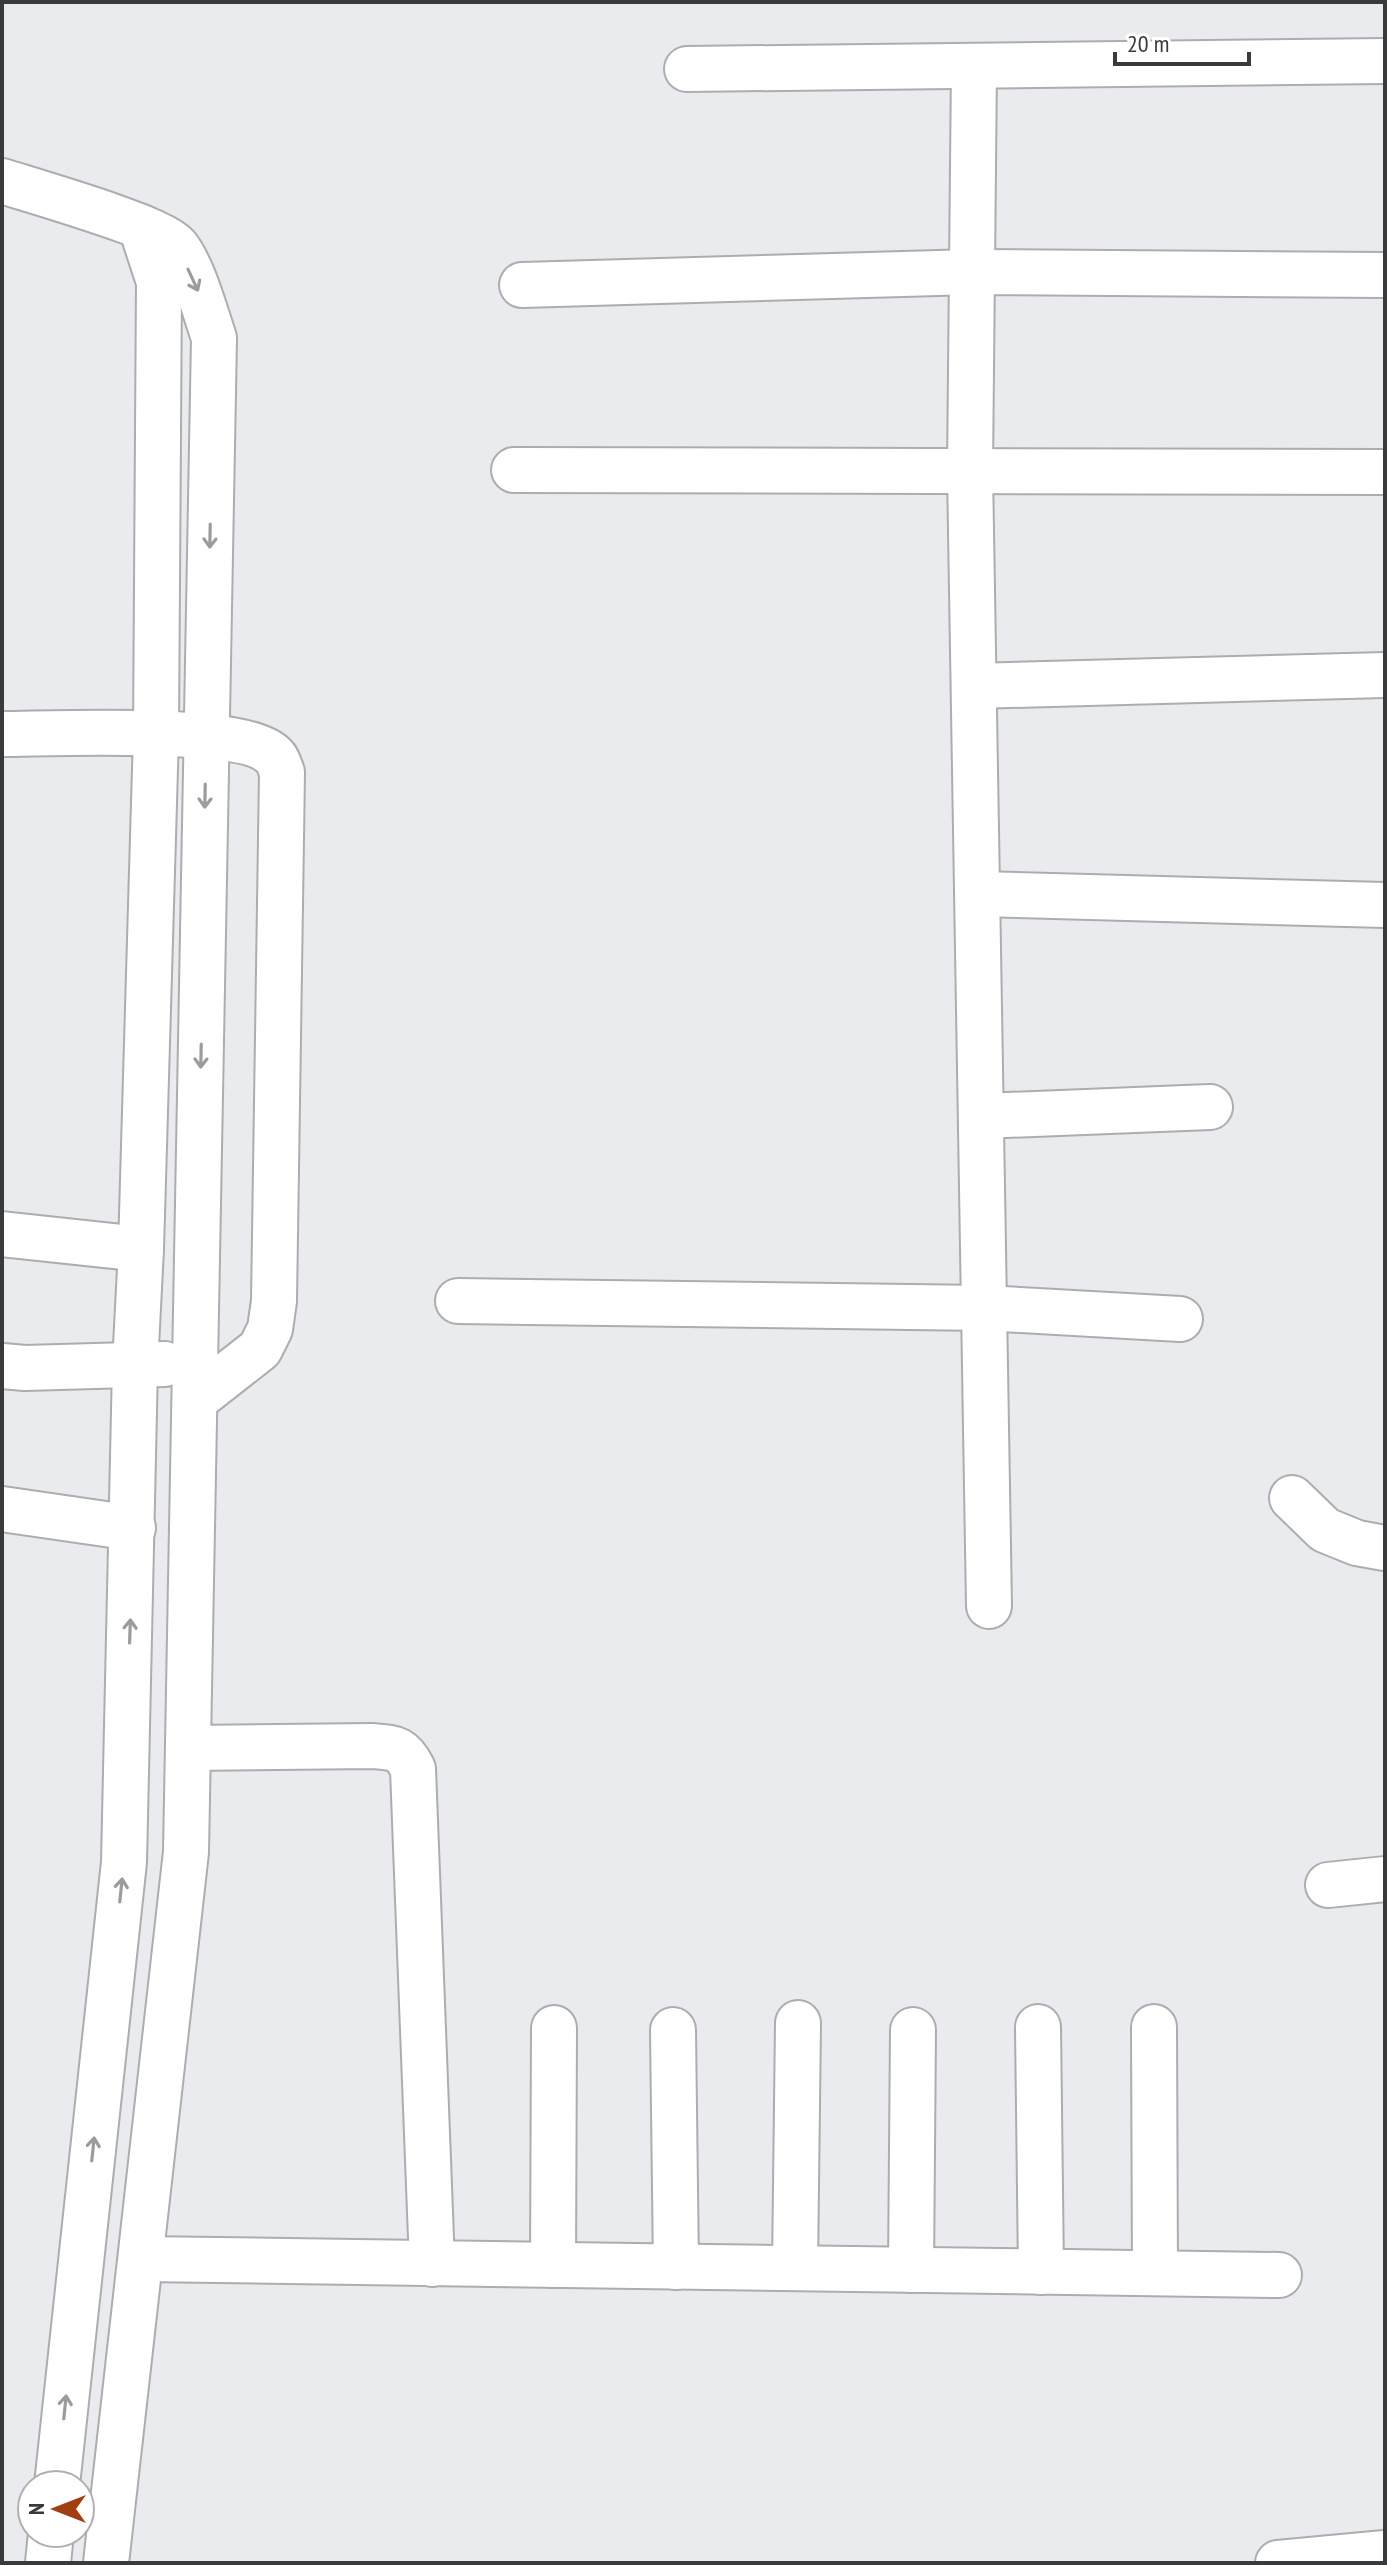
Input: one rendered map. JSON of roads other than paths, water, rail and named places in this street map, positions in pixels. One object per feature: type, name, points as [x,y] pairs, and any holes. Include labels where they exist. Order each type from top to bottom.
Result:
[{"type":"street","points":[[687,69],[1385,61]]},
{"type":"street","points":[[974,66],[970,471],[989,1606]]},
{"type":"street","points":[[2,181],[141,227],[175,244],[196,284],[214,338],[186,1852],[106,2563]]},
{"type":"street","points":[[59,2469],[124,1862],[135,1366],[156,734],[159,282],[141,227]]},
{"type":"street","points":[[522,285],[973,272],[1385,275]]},
{"type":"street","points":[[514,470],[1385,472]]},
{"type":"street","points":[[974,686],[1385,675]]},
{"type":"street","points":[[2,734],[206,737],[249,743],[274,756],[282,772],[274,1301],[270,1329],[260,1349],[195,1381],[135,1366],[2,1366]]},
{"type":"street","points":[[978,894],[1385,905]]},
{"type":"street","points":[[982,1116],[1210,1107]]},
{"type":"street","points":[[2,1234],[141,1249]]},
{"type":"street","points":[[458,1301],[984,1308],[1180,1319]]},
{"type":"street","points":[[1292,1498],[1325,1530],[1357,1543],[1385,1548]]},
{"type":"street","points":[[2,1509],[133,1528]]},
{"type":"street","points":[[188,1748],[372,1746],[395,1748],[407,1756],[413,1769],[432,2264]]},
{"type":"street","points":[[1328,1885],[1385,1879]]},
{"type":"street","points":[[795,2268],[798,2023]]},
{"type":"street","points":[[1038,2027],[1041,2272]]},
{"type":"street","points":[[1154,2027],[1155,2273]]},
{"type":"street","points":[[553,2265],[554,2028]]},
{"type":"street","points":[[673,2030],[676,2267]]},
{"type":"street","points":[[911,2270],[913,2030]]},
{"type":"street","points":[[141,2259],[1279,2275]]},
{"type":"street","points":[[96,2475],[116,2474]]},
{"type":"street","points":[[1278,2563],[1385,2553]]}]
